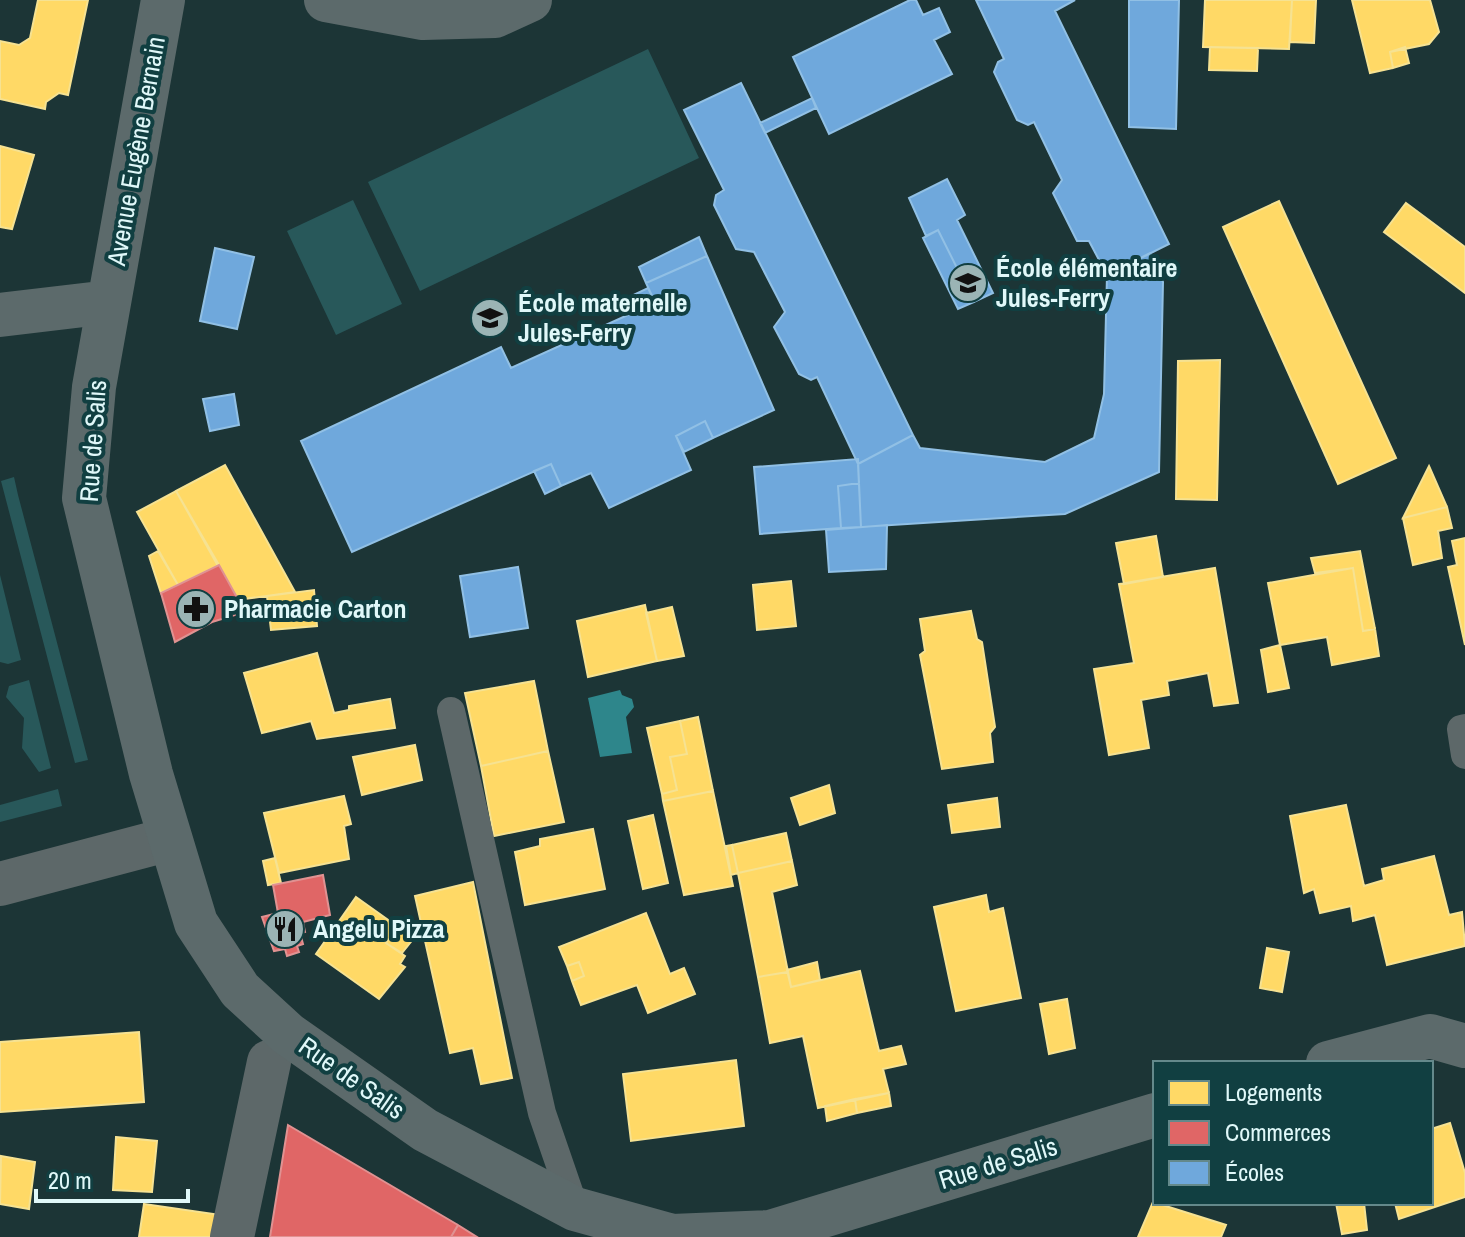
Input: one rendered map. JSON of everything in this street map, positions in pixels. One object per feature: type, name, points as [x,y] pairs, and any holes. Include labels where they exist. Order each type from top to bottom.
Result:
[{"type":"street","name":"Avenue Eugène Bernain","points":[[109,302],[163,0]]},
{"type":"street","points":[[326,0],[423,18],[495,16],[530,0]]},
{"type":"street","points":[[0,315],[109,302]]},
{"type":"street","name":"Rue de Salis","points":[[109,302],[91,412],[84,498],[170,839],[196,923],[240,990],[279,1025],[425,1130],[575,1209],[672,1236],[770,1232],[1153,1116]]},
{"type":"street","points":[[0,884],[170,839]]},
{"type":"street","points":[[1336,1061],[1430,1036],[1465,1046]]},
{"type":"street","points":[[232,1237],[269,1062]]},
{"type":"lane","points":[[451,711],[542,1113],[575,1209]]},
{"type":"lane","points":[[1465,728],[1461,729],[1465,755]]},
{"type":"shaded area","points":[[648,49],[699,158],[420,291],[368,182]]},
{"type":"shaded area","points":[[353,200],[402,304],[336,335],[287,231]]},
{"type":"shaded area","points":[[14,477],[88,760],[75,763],[1,481]]},
{"type":"shaded area","points":[[0,575],[21,660],[8,664],[0,662]]},
{"type":"shaded area","points":[[29,680],[51,768],[39,772],[22,748],[24,718],[6,697],[9,686]]},
{"type":"shaded area","points":[[620,690],[622,695],[632,699],[634,707],[626,717],[632,753],[600,757],[588,698]]},
{"type":"shaded area","points":[[58,789],[62,806],[0,822],[0,805]]},
{"type":"building: Logements","points":[[38,0],[88,0],[68,95],[59,93],[46,102],[45,109],[0,99],[0,41],[19,45],[30,38]]},
{"type":"building: Logements","points":[[1205,0],[1292,0],[1289,49],[1203,47]]},
{"type":"building: Logements","points":[[1292,0],[1316,0],[1314,43],[1290,42]]},
{"type":"building: Logements","points":[[1352,0],[1430,0],[1439,32],[1429,44],[1390,52],[1393,68],[1370,73]]},
{"type":"building: Logements","points":[[1210,47],[1258,48],[1257,71],[1209,70]]},
{"type":"building: Logements","points":[[1405,47],[1409,63],[1393,68],[1390,52]]},
{"type":"building: Logements","points":[[0,146],[34,155],[12,229],[0,227]]},
{"type":"building: Logements","points":[[1279,201],[1396,458],[1338,484],[1223,227]]},
{"type":"building: Logements","points":[[1406,203],[1465,247],[1465,293],[1384,232]]},
{"type":"building: Logements","points":[[1220,360],[1217,500],[1176,499],[1178,361]]},
{"type":"building: Logements","points":[[225,465],[295,592],[237,600],[176,491]]},
{"type":"building: Logements","points":[[1429,466],[1447,507],[1403,518]]},
{"type":"building: Logements","points":[[176,491],[219,565],[178,585],[137,512]]},
{"type":"building: Logements","points":[[1447,507],[1452,528],[1438,531],[1442,558],[1413,565],[1403,518]]},
{"type":"building: Logements","points":[[1156,536],[1163,577],[1124,584],[1116,543]]},
{"type":"building: Logements","points":[[1465,538],[1465,645],[1448,567],[1457,565],[1452,541]]},
{"type":"building: Logements","points":[[158,551],[178,585],[161,593],[149,556]]},
{"type":"building: Logements","points":[[1360,551],[1375,629],[1363,631],[1353,568],[1315,573],[1311,558]]},
{"type":"building: Logements","points":[[1215,568],[1238,703],[1214,706],[1208,673],[1167,681],[1169,695],[1141,700],[1149,748],[1109,755],[1094,669],[1134,663],[1119,584]]},
{"type":"building: Logements","points":[[1353,568],[1363,631],[1375,629],[1379,656],[1332,665],[1327,637],[1280,645],[1268,583]]},
{"type":"building: Logements","points":[[791,581],[796,626],[757,630],[753,585]]},
{"type":"building: Logements","points":[[314,590],[317,626],[271,630],[267,596]]},
{"type":"building: Logements","points":[[645,605],[657,661],[588,677],[577,621]]},
{"type":"building: Logements","points":[[672,607],[684,656],[657,661],[646,613]]},
{"type":"building: Logements","points":[[971,611],[977,639],[982,642],[995,727],[990,733],[993,762],[942,769],[920,655],[925,651],[920,619]]},
{"type":"building: Logements","points":[[1280,645],[1289,688],[1268,692],[1261,650]]},
{"type":"building: Logements","points":[[317,653],[334,713],[349,710],[349,706],[390,699],[395,728],[317,739],[311,721],[262,733],[244,673]]},
{"type":"building: Logements","points":[[534,681],[548,751],[481,766],[465,693]]},
{"type":"building: Logements","points":[[698,717],[713,791],[663,801],[662,794],[677,790],[670,757],[687,754],[680,721]]},
{"type":"building: Logements","points":[[680,721],[687,754],[670,757],[677,790],[662,794],[647,728]]},
{"type":"building: Logements","points":[[415,745],[422,780],[362,795],[353,757]]},
{"type":"building: Logements","points":[[548,751],[564,822],[494,836],[481,766]]},
{"type":"building: Logements","points":[[829,785],[835,813],[800,825],[791,798]]},
{"type":"building: Logements","points":[[713,791],[733,886],[684,895],[663,801]]},
{"type":"building: Logements","points":[[344,796],[351,824],[344,826],[349,859],[279,873],[264,813]]},
{"type":"building: Logements","points":[[997,798],[1000,827],[952,833],[948,805]]},
{"type":"building: Logements","points":[[1346,805],[1364,886],[1384,880],[1382,869],[1434,856],[1449,915],[1462,912],[1465,946],[1387,965],[1375,915],[1353,921],[1351,906],[1320,913],[1314,889],[1304,893],[1290,816]]},
{"type":"building: Logements","points":[[653,815],[668,883],[643,889],[628,821]]},
{"type":"building: Logements","points":[[593,829],[605,889],[525,905],[515,852],[540,846],[540,839]]},
{"type":"building: Logements","points":[[786,833],[792,861],[738,873],[732,845]]},
{"type":"building: Logements","points":[[732,845],[738,873],[731,875],[726,846]]},
{"type":"building: Logements","points":[[275,858],[281,883],[268,885],[263,861]]},
{"type":"building: Logements","points":[[792,861],[797,885],[772,892],[788,972],[758,977],[738,873]]},
{"type":"building: Logements","points":[[473,882],[512,1078],[481,1084],[473,1048],[450,1053],[415,896]]},
{"type":"building: Logements","points":[[986,895],[989,912],[1003,908],[1021,998],[956,1011],[934,907]]},
{"type":"building: Logements","points":[[356,897],[398,927],[386,943],[405,956],[400,964],[405,967],[379,999],[316,954]]},
{"type":"building: Logements","points":[[646,913],[670,974],[684,968],[695,994],[648,1013],[637,985],[581,1005],[572,981],[584,976],[579,962],[567,966],[559,947]]},
{"type":"building: Logements","points":[[398,927],[414,938],[402,953],[386,943]]},
{"type":"building: Logements","points":[[1267,948],[1289,952],[1282,992],[1260,988]]},
{"type":"building: Logements","points":[[579,962],[584,976],[572,981],[567,966]]},
{"type":"building: Logements","points":[[817,962],[820,980],[791,987],[787,970]]},
{"type":"building: Logements","points":[[860,971],[879,1051],[901,1046],[906,1064],[883,1069],[889,1093],[818,1108],[803,1036],[770,1043],[758,977],[788,972],[791,987]]},
{"type":"building: Logements","points":[[1067,999],[1075,1048],[1049,1054],[1040,1004]]},
{"type":"building: Logements","points":[[139,1032],[144,1102],[0,1112],[0,1042]]},
{"type":"building: Logements","points":[[736,1060],[744,1126],[631,1141],[623,1074]]},
{"type":"building: Logements","points":[[889,1093],[891,1106],[857,1113],[855,1099]]},
{"type":"building: Logements","points":[[855,1099],[857,1113],[827,1121],[825,1106]]},
{"type":"building: Logements","points":[[1450,1123],[1465,1173],[1465,1197],[1399,1219],[1396,1205],[1433,1205],[1433,1128]]},
{"type":"building: Logements","points":[[116,1137],[157,1141],[152,1192],[113,1190]]},
{"type":"building: Logements","points":[[1,1156],[35,1162],[29,1209],[0,1204]]},
{"type":"building: Logements","points":[[1153,1202],[1153,1205],[1163,1205],[1226,1225],[1221,1237],[1138,1237]]},
{"type":"building: Logements","points":[[144,1204],[221,1215],[219,1237],[139,1237]]},
{"type":"building: Logements","points":[[1336,1205],[1364,1205],[1367,1230],[1342,1234]]},
{"type":"building: Commerces","points":[[219,565],[245,612],[212,622],[175,642],[161,593]]},
{"type":"building: Commerces","points":[[323,875],[330,915],[303,922],[305,932],[300,933],[303,944],[297,946],[299,952],[287,956],[285,949],[274,951],[262,917],[278,913],[273,885]]},
{"type":"building: Commerces","points":[[288,1125],[458,1225],[451,1237],[270,1237]]},
{"type":"building: Commerces","points":[[458,1225],[477,1237],[451,1237]]},
{"type":"building: Écoles","points":[[910,0],[916,0],[923,15],[939,8],[950,32],[934,40],[952,74],[829,134],[793,57]]},
{"type":"building: Écoles","points":[[976,0],[1075,0],[1055,11],[1169,244],[1107,275],[1089,241],[1077,241],[1053,193],[1062,180],[1034,122],[1028,125],[1017,120],[994,72],[998,62],[1004,59]]},
{"type":"building: Écoles","points":[[1129,0],[1179,0],[1176,129],[1129,127]]},
{"type":"building: Écoles","points":[[741,83],[913,435],[858,464],[817,377],[811,380],[799,374],[774,327],[785,312],[754,252],[736,249],[714,205],[716,195],[724,190],[684,110]]},
{"type":"building: Écoles","points":[[812,98],[816,108],[765,133],[760,123]]},
{"type":"building: Écoles","points":[[947,179],[965,215],[957,220],[993,293],[974,302],[938,230],[926,236],[909,198]]},
{"type":"building: Écoles","points":[[938,230],[974,302],[958,309],[923,238]]},
{"type":"building: Écoles","points":[[699,237],[707,256],[646,283],[639,267]]},
{"type":"building: Écoles","points":[[215,248],[254,257],[237,329],[200,321]]},
{"type":"building: Écoles","points":[[1150,253],[1163,282],[1159,472],[1065,514],[861,527],[858,464],[913,435],[920,448],[1045,462],[1094,438],[1104,394],[1107,275]]},
{"type":"building: Écoles","points":[[707,256],[774,410],[713,438],[705,421],[676,436],[691,470],[609,508],[591,473],[561,486],[551,464],[352,552],[301,441],[501,347],[511,368],[630,314],[655,302],[646,283]]},
{"type":"building: Écoles","points":[[648,288],[655,302],[630,314],[623,300]]},
{"type":"building: Écoles","points":[[234,394],[239,425],[210,431],[203,399]]},
{"type":"building: Écoles","points":[[705,421],[713,438],[684,452],[676,436]]},
{"type":"building: Écoles","points":[[858,459],[859,483],[838,486],[841,528],[760,534],[754,467]]},
{"type":"building: Écoles","points":[[551,464],[561,486],[545,494],[534,471]]},
{"type":"building: Écoles","points":[[859,483],[861,527],[841,528],[838,486]]},
{"type":"building: Écoles","points":[[887,525],[886,569],[829,572],[826,530]]},
{"type":"building: Écoles","points":[[518,567],[528,628],[470,637],[460,576]]},
{"type":"place","name":"École élémentaire Jules-Ferry","points":[[968,283]]},
{"type":"place","name":"École maternelle Jules-Ferry","points":[[490,318]]},
{"type":"place","name":"Pharmacie Carton","points":[[196,609]]},
{"type":"place","name":"Angelu Pizza","points":[[285,929]]}]
